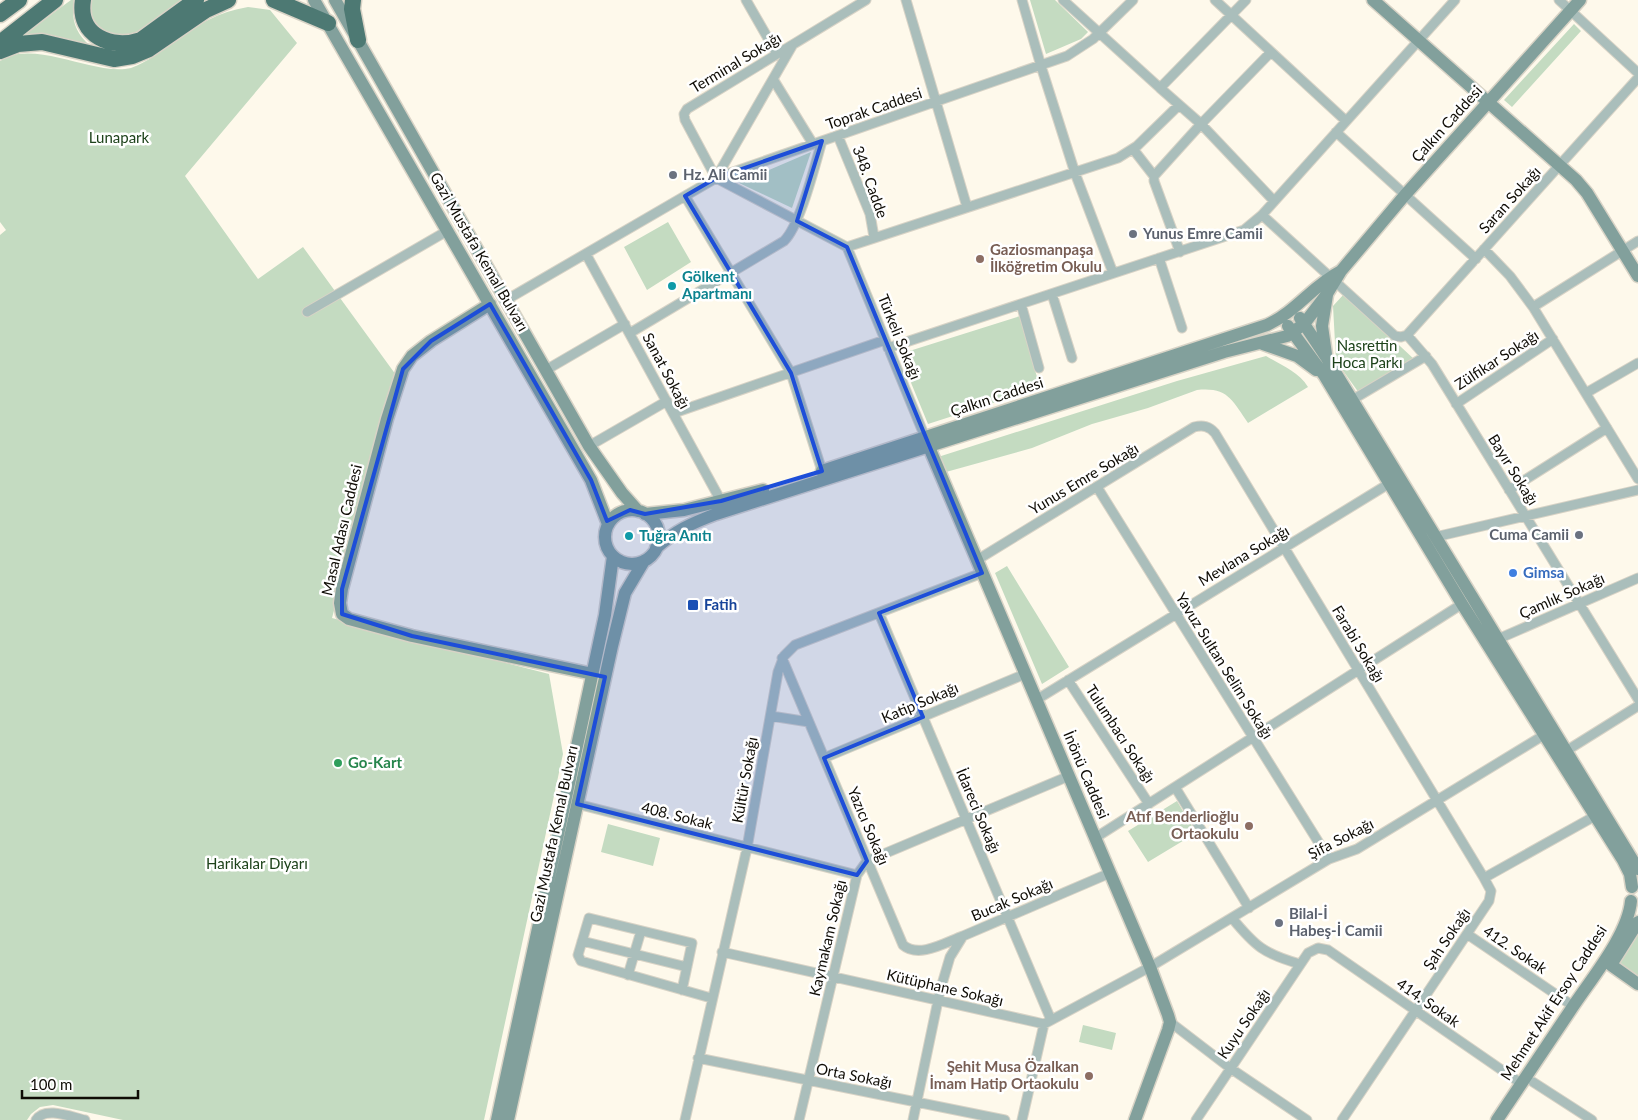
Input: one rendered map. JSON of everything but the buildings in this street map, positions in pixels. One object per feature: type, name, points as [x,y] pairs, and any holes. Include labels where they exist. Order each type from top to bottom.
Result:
[{"type":"highway","points":[[0,14],[19,0]]},
{"type":"highway","points":[[0,43],[55,0]]},
{"type":"highway","points":[[83,0],[84,18],[96,37],[107,42],[130,44],[141,40],[196,0]]},
{"type":"highway","points":[[0,52],[18,44],[42,42],[114,59],[132,56],[149,49],[206,10],[228,0]]},
{"type":"highway","points":[[274,0],[328,23]]},
{"type":"highway","points":[[353,0],[352,9],[358,40]]},
{"type":"main road","name":"Gazi Mustafa Kemal Bulvarı","points":[[314,0],[591,480],[608,524]]},
{"type":"main road","name":"Gazi Mustafa Kemal Bulvarı","points":[[335,0],[589,446],[622,493],[642,512]]},
{"type":"main road","points":[[1373,0],[1582,186],[1638,276]]},
{"type":"main road","name":"Çalkın Caddesi","points":[[642,512],[684,510],[762,491],[822,471],[927,442],[1224,352],[1263,344],[1293,333],[1304,324],[1327,294],[1335,277],[1405,195],[1580,0]]},
{"type":"main road","name":"Çalkın Caddesi","points":[[656,548],[688,525],[716,514],[1282,318],[1322,282],[1335,277]]},
{"type":"main road","name":"Çalkın Caddesi","points":[[1326,357],[1322,326],[1327,294]]},
{"type":"main road","name":"Masal Adası Caddesi","points":[[490,304],[431,342],[412,356],[403,368],[385,426],[342,589],[340,603],[342,614],[349,619],[412,636],[592,674]]},
{"type":"main road","points":[[1294,309],[1326,357],[1566,751],[1634,852],[1638,870]]},
{"type":"main road","points":[[1282,318],[1324,375],[1462,604],[1623,860],[1635,886]]},
{"type":"main road","points":[[1263,344],[1297,356],[1324,375]]},
{"type":"main road","name":"İnönü Caddesi","points":[[927,442],[1150,967],[1170,1022]]},
{"type":"main road","points":[[630,510],[642,512],[656,525],[658,532],[656,548],[644,560],[628,563],[613,556],[605,542],[605,533],[608,524],[622,512],[630,510]]},
{"type":"main road","name":"Gazi Mustafa Kemal Bulvarı","points":[[497,1120],[605,615],[613,556]]},
{"type":"main road","name":"Gazi Mustafa Kemal Bulvarı","points":[[508,1120],[612,646],[625,593],[644,560]]},
{"type":"main road","name":"Mehmet Akif Ersoy Caddesi","points":[[1507,1120],[1573,1006],[1604,961],[1624,926],[1634,903],[1635,886]]},
{"type":"main road","name":"Mehmet Akif Ersoy Caddesi","points":[[1497,1120],[1527,1083],[1638,922]]},
{"type":"main road","points":[[1610,965],[1638,984]]},
{"type":"main road","points":[[1136,1120],[1170,1022]]},
{"type":"street","points":[[746,0],[777,54]]},
{"type":"street","name":"Terminal Sokağı","points":[[716,178],[685,120],[684,114],[687,109],[866,0]]},
{"type":"street","points":[[906,0],[967,207]]},
{"type":"street","points":[[1022,0],[1075,172],[1113,273]]},
{"type":"street","points":[[1063,0],[1201,124],[1274,201]]},
{"type":"street","name":"Toprak Caddesi","points":[[630,333],[790,236],[797,221],[818,143],[1041,66],[1074,52],[1099,34],[1133,0]]},
{"type":"street","points":[[1215,0],[1346,121]]},
{"type":"street","points":[[1160,88],[1246,0]]},
{"type":"street","points":[[674,413],[791,373],[1021,304],[1248,228],[1262,215],[1455,0]]},
{"type":"street","points":[[1559,0],[1638,73]]},
{"type":"street","points":[[716,178],[793,45]]},
{"type":"street","points":[[1154,176],[1201,124],[1271,52]]},
{"type":"street","name":"Saran Sokağı","points":[[1404,336],[1476,259],[1638,78]]},
{"type":"street","points":[[506,300],[716,178],[818,143],[773,79]]},
{"type":"street","points":[[716,178],[847,247],[1118,158],[1133,149],[1179,105]]},
{"type":"street","points":[[1336,132],[1476,259]]},
{"type":"street","name":"348. Cadde","points":[[838,136],[870,214],[874,237]]},
{"type":"street","points":[[1133,149],[1154,176],[1154,181],[1180,252]]},
{"type":"street","points":[[685,196],[791,373],[822,471]]},
{"type":"street","name":"Bayır Sokağı","points":[[1262,215],[1335,277],[1395,336],[1404,336],[1426,356],[1638,699]]},
{"type":"street","points":[[307,312],[447,231]]},
{"type":"street","points":[[1533,308],[1638,241]]},
{"type":"street","name":"Türkeli Sokağı","points":[[847,247],[927,442]]},
{"type":"street","points":[[1484,249],[1506,270],[1533,308],[1638,479]]},
{"type":"street","name":"Sanat Sokağı","points":[[586,254],[721,502]]},
{"type":"street","points":[[1159,258],[1182,328]]},
{"type":"street","points":[[1052,294],[1072,358]]},
{"type":"street","points":[[1021,304],[1039,368]]},
{"type":"street","points":[[546,370],[625,324]]},
{"type":"street","name":"Zülfikar Sokağı","points":[[1456,404],[1553,339]]},
{"type":"street","points":[[1352,400],[1426,356]]},
{"type":"street","points":[[1586,394],[1638,363]]},
{"type":"street","points":[[589,446],[667,401]]},
{"type":"street","name":"Yunus Emre Sokağı","points":[[977,560],[1194,427],[1207,427]]},
{"type":"street","name":"Farabi Sokağı","points":[[1207,427],[1215,433],[1484,878]]},
{"type":"street","points":[[1509,490],[1607,428]]},
{"type":"street","name":"Mevlana Sokağı","points":[[1036,700],[1390,483]]},
{"type":"street","name":"Yavuz Sultan Selim Sokağı","points":[[1096,487],[1329,859]]},
{"type":"street","points":[[1435,537],[1638,490]]},
{"type":"street","points":[[782,658],[794,645],[982,572]]},
{"type":"street","name":"Çamlık Sokağı","points":[[1498,639],[1638,578]]},
{"type":"street","points":[[1095,838],[1462,604]]},
{"type":"street","name":"İdareci Sokağı","points":[[879,613],[1007,917],[1047,1022]]},
{"type":"street","name":"Kültür Sokağı","points":[[685,1120],[711,998],[747,848],[782,658]]},
{"type":"street","name":"Yazıcı Sokağı","points":[[782,658],[903,945],[914,951],[923,951],[963,936]]},
{"type":"street","name":"Katip Sokağı","points":[[824,758],[1025,674]]},
{"type":"street","name":"Tulumbacı Sokağı","points":[[1068,680],[1148,804]]},
{"type":"street","points":[[1566,751],[1638,706]]},
{"type":"street","points":[[771,716],[809,722]]},
{"type":"street","name":"Şifa Sokağı","points":[[1150,967],[1329,859],[1357,849],[1544,735]]},
{"type":"street","points":[[867,861],[1069,776]]},
{"type":"street","name":"Tulumbacı Sokağı","points":[[1175,787],[1249,908]]},
{"type":"street","name":"408. Sokak","points":[[577,804],[857,876]]},
{"type":"street","points":[[1484,878],[1595,816]]},
{"type":"street","name":"Kaymakam Sokağı","points":[[799,1120],[857,876],[867,861]]},
{"type":"street","name":"Bucak Sokağı","points":[[913,1120],[938,1000],[950,957],[963,936],[1110,873]]},
{"type":"street","name":"Şah Sokağı","points":[[1342,1120],[1490,899],[1491,890],[1484,878]]},
{"type":"street","points":[[682,990],[692,943],[590,918],[578,955],[581,961],[628,975],[682,990],[711,998]]},
{"type":"street","points":[[1232,918],[1248,938],[1263,950],[1281,959],[1300,964]]},
{"type":"street","points":[[628,975],[641,931]]},
{"type":"street","name":"412. Sokak","points":[[1467,934],[1573,1006]]},
{"type":"street","points":[[582,941],[686,967]]},
{"type":"street","name":"Kuyu Sokağı","points":[[1196,1120],[1300,964],[1310,951],[1318,948]]},
{"type":"street","name":"414. Sokak","points":[[1318,948],[1328,950],[1416,1011],[1527,1083],[1592,1120]]},
{"type":"street","name":"Kütüphane Sokağı","points":[[722,952],[1047,1022]]},
{"type":"street","points":[[1022,1120],[1047,1022],[1150,967]]},
{"type":"street","points":[[1170,1022],[1230,1068],[1307,1120]]},
{"type":"street","name":"Orta Sokağı","points":[[698,1058],[1005,1120]]},
{"type":"street","points":[[36,1120],[38,1116],[49,1112],[85,1120]]},
{"type":"highlighted area","points":[[822,141],[797,221],[847,247],[982,573],[879,613],[923,717],[824,758],[867,861],[857,875],[577,804],[605,677],[412,636],[342,614],[342,589],[403,369],[431,341],[490,304],[591,480],[607,521],[630,510],[645,514],[721,501],[822,471],[791,373],[685,196],[716,178]]},
{"type":"green space","points":[[71,0],[74,0],[73,14],[75,25],[81,36],[90,46],[15,41]]},
{"type":"green space","points":[[88,0],[185,0],[139,33],[127,39],[109,36],[91,23]]},
{"type":"green space","points":[[1030,0],[1055,0],[1088,32],[1081,39],[1046,54]]},
{"type":"green space","name":"Harikalar Diyarı","points":[[248,7],[270,10],[297,43],[185,176],[258,279],[303,247],[396,375],[332,618],[549,674],[563,754],[484,1120],[123,1120],[53,1105],[40,1107],[27,1120],[0,1120],[0,235],[6,230],[0,222],[0,61],[11,56],[27,53],[54,56],[105,68],[131,68],[148,60],[191,30],[209,20],[227,12]]},
{"type":"green space","points":[[1574,24],[1581,31],[1512,107],[1504,100]]},
{"type":"green space","points":[[811,152],[792,208],[739,183]]},
{"type":"green space","points":[[668,222],[691,262],[647,290],[624,247]]},
{"type":"green space","name":"Nasrettin Hoca Parkı","points":[[1344,294],[1415,360],[1359,393],[1336,361],[1333,306]]},
{"type":"green space","points":[[1020,316],[1040,388],[928,424],[900,356],[903,353]]},
{"type":"green space","points":[[1266,356],[1295,373],[1308,387],[1248,423],[1233,402],[1223,393],[1197,390],[1148,408],[1092,424],[1032,448],[946,472],[938,457],[1177,381]]},
{"type":"green space","points":[[1007,566],[1069,667],[1042,684],[995,573]]},
{"type":"green space","points":[[1177,801],[1196,833],[1148,862],[1128,831]]},
{"type":"green space","points":[[608,824],[660,838],[653,866],[601,852]]},
{"type":"green space","points":[[1638,932],[1638,977],[1617,962]]},
{"type":"green space","points":[[1083,1025],[1116,1033],[1112,1050],[1079,1042]]},
{"type":"place","name":"Hz. Ali Camii","points":[[673,175]]},
{"type":"place","name":"Yunus Emre Camii","points":[[1133,234]]},
{"type":"place","name":"Gaziosmanpaşa İlköğretim Okulu","points":[[980,259]]},
{"type":"place","name":"Gölkent Apartmanı","points":[[672,286]]},
{"type":"place","name":"Cuma Camii","points":[[1579,535]]},
{"type":"place","name":"Tuğra Anıtı","points":[[629,536]]},
{"type":"place","name":"Gimsa","points":[[1513,573]]},
{"type":"place","name":"Fatih","points":[[693,605]]},
{"type":"place","name":"Go-Kart","points":[[338,763]]},
{"type":"place","name":"Atıf Benderlioğlu Ortaokulu","points":[[1249,826]]},
{"type":"place","name":"Bilal-İ Habeş-İ Camii","points":[[1279,923]]},
{"type":"place","name":"Şehit Musa Özalkan İmam Hatip Ortaokulu","points":[[1089,1076]]},
{"type":"park label","name":"Lunapark","points":[[119,138]]}]
